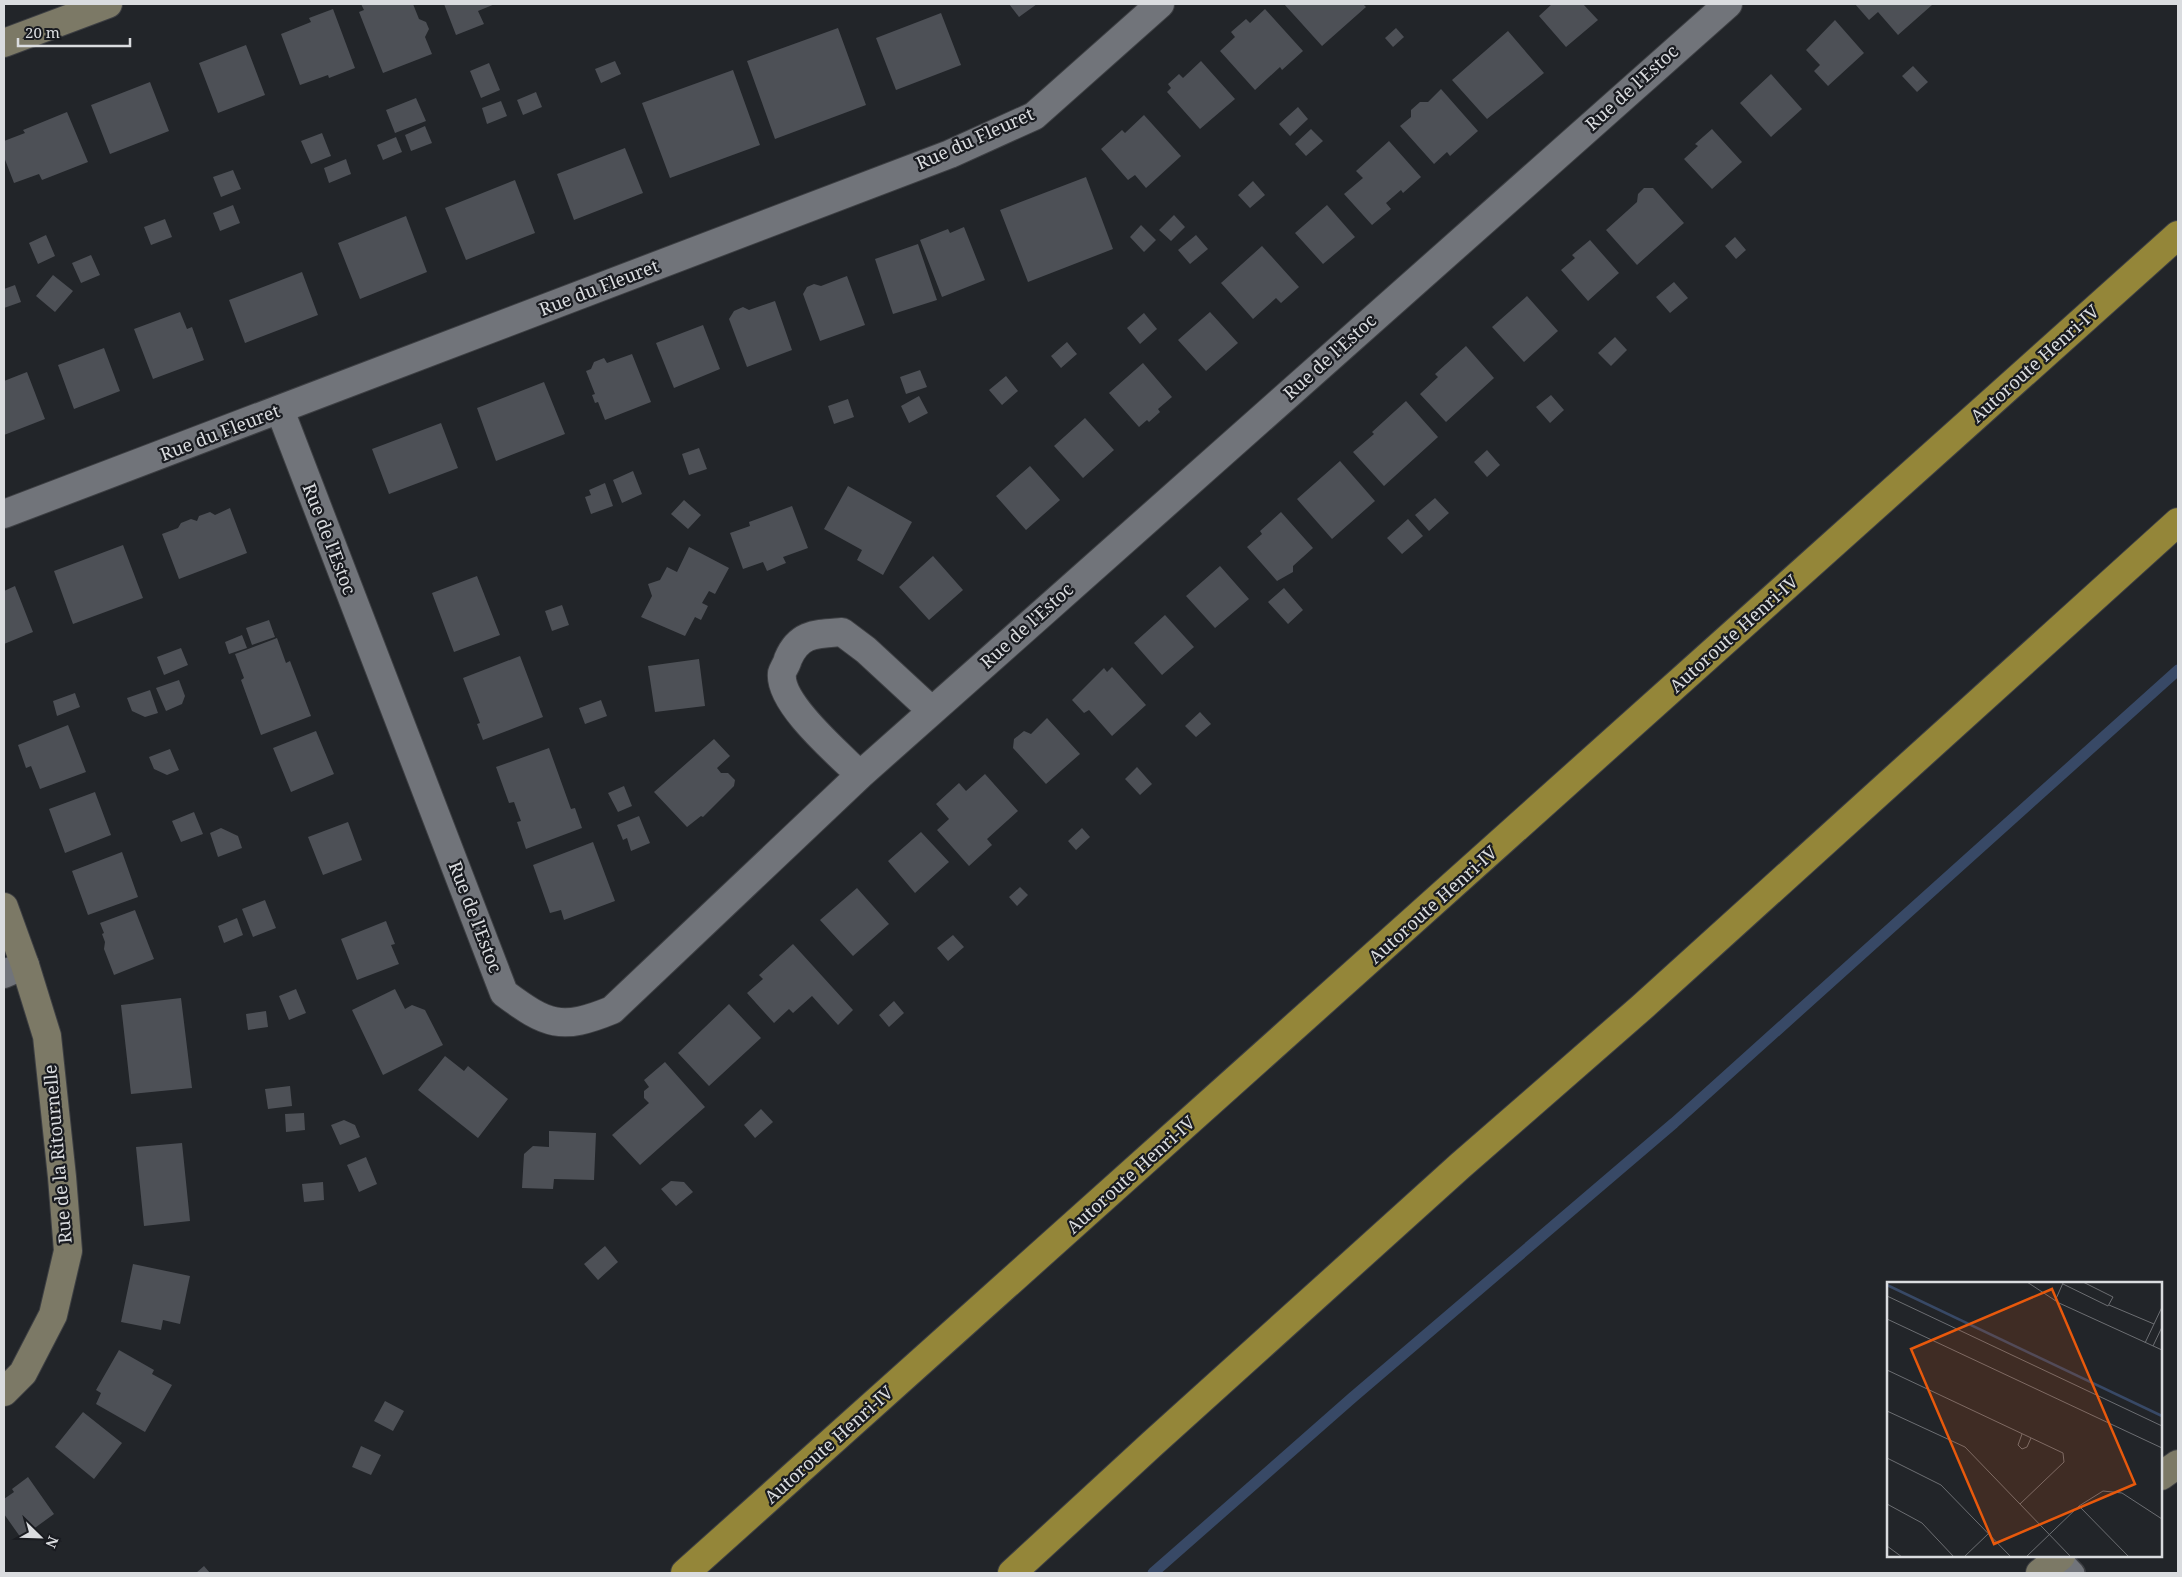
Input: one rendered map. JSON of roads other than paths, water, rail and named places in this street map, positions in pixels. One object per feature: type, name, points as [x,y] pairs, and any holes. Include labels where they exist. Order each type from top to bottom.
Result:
[{"type":"highway","name":"Autoroute Henri-IV","points":[[685,1573],[2178,235]]},
{"type":"highway","points":[[1012,1573],[1424,1198],[1641,1008],[2178,522]]},
{"type":"street","points":[[4,43],[108,4]]},
{"type":"street","name":"Rue du Fleuret","points":[[4,514],[950,154],[1034,116],[1160,4]]},
{"type":"street","name":"Rue de l'Estoc","points":[[280,410],[504,993],[533,1014],[556,1023],[584,1021],[612,1010],[860,775],[1728,4]]},
{"type":"street","points":[[860,775],[811,726],[789,700],[782,674],[794,646],[813,634],[842,632],[866,650],[932,711]]},
{"type":"street","name":"Rue de la Ritournelle","points":[[4,907],[14,969],[47,1036],[68,1251],[53,1315],[23,1373],[4,1392]]},
{"type":"street","points":[[2162,1475],[2178,1464]]},
{"type":"waterway","points":[[1153,1573],[1352,1398],[1674,1123],[2178,670]]}]
